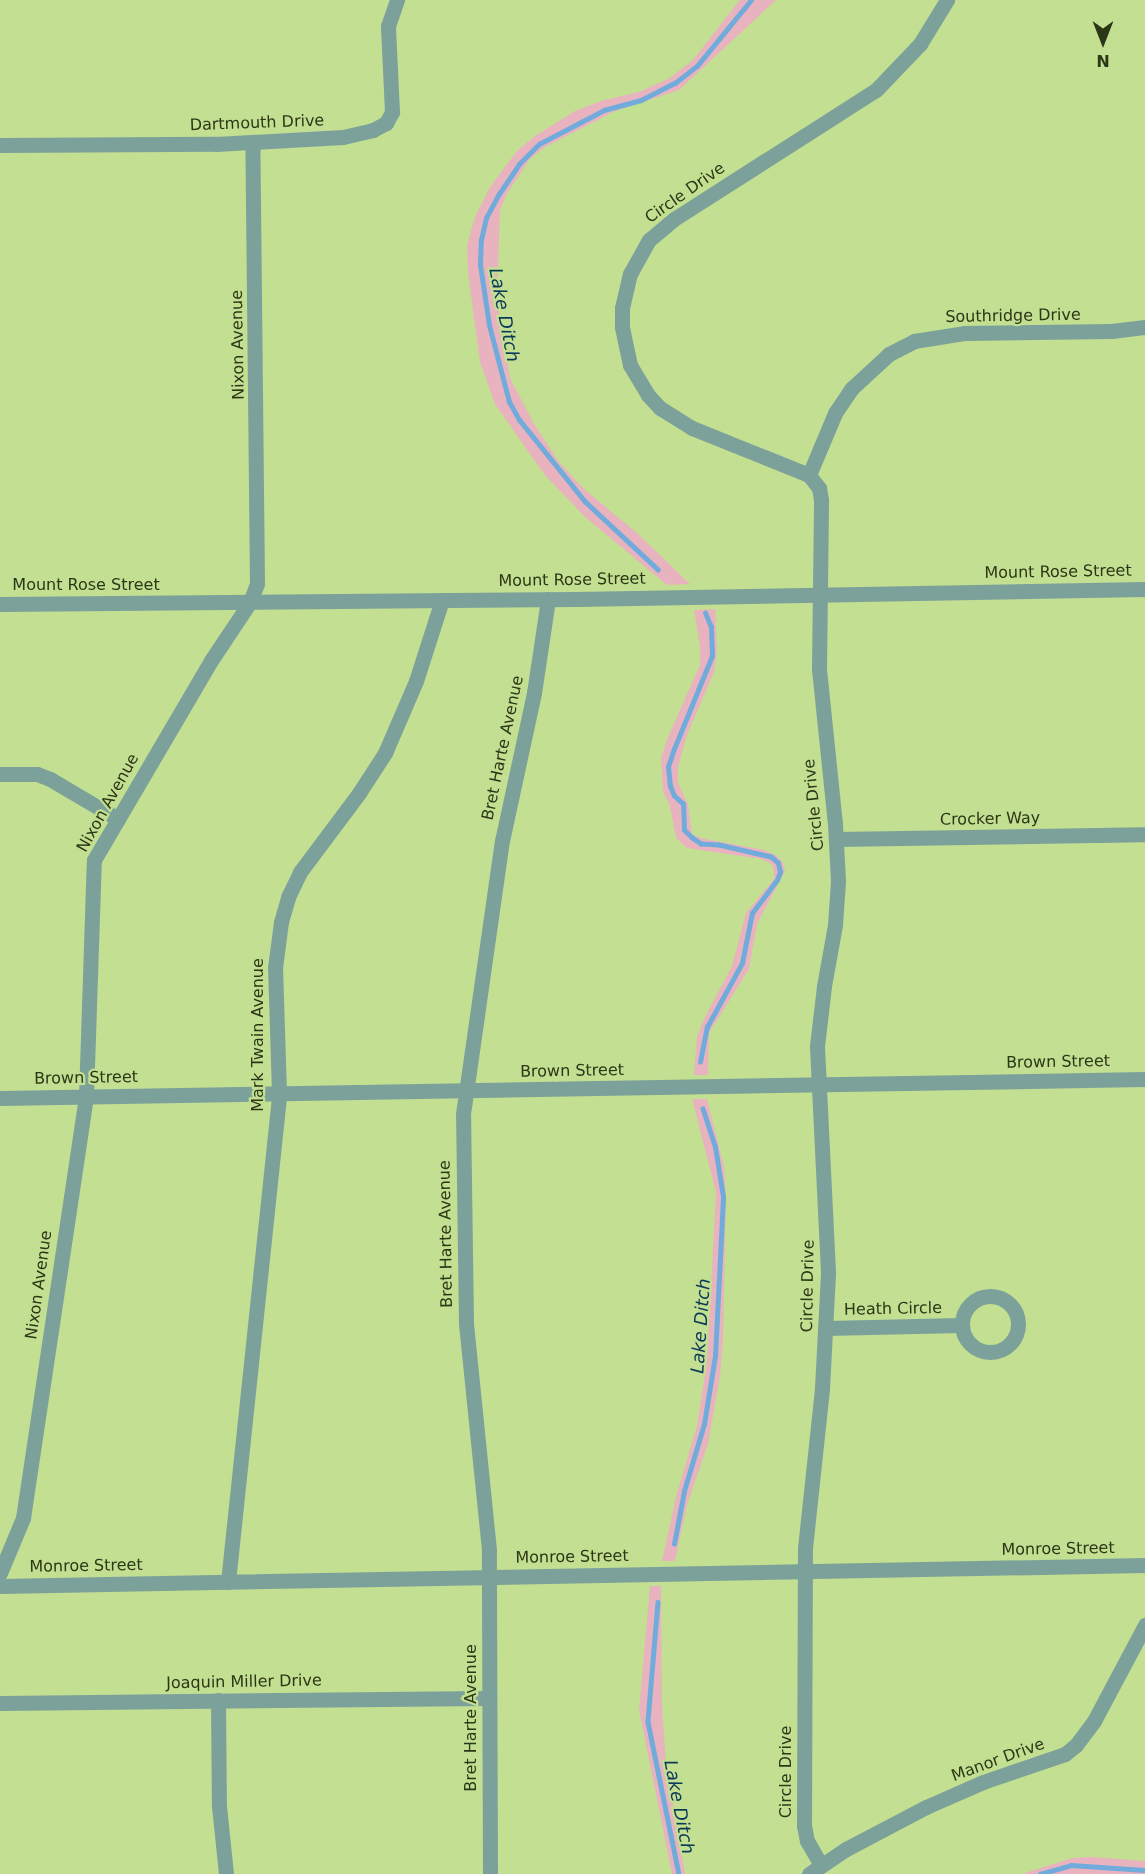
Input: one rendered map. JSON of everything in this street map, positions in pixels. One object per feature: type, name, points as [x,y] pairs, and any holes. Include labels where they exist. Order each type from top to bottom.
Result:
[{"type":"street","name":"Dartmouth Drive","points":[[0,145],[252,142],[343,137],[373,130],[386,123],[392,106],[389,18],[397,0]]},
{"type":"street","name":"Circle Drive","points":[[815,1869],[804,1826],[805,1571],[825,1328],[827,1221],[819,1084],[816,1068],[819,1020],[835,925],[836,839],[821,703],[819,488],[809,475],[674,419],[648,395],[630,365],[622,318],[624,290],[638,256],[660,229],[876,90],[920,44],[947,0]]},
{"type":"street","name":"Nixon Avenue","points":[[0,1573],[23,1518],[86,1097],[94,860],[212,659],[250,602],[258,570],[252,142]]},
{"type":"street","name":"Southridge Drive","points":[[809,475],[835,414],[851,389],[889,354],[914,341],[965,333],[1112,331],[1145,327]]},
{"type":"street","name":"Mount Rose Street","points":[[0,604],[548,599],[1145,589]]},
{"type":"street","name":"Bret Harte Avenue","points":[[490,1874],[489,1550],[466,1324],[463,1169],[466,1090],[502,841],[534,693],[548,599]]},
{"type":"street","name":"Mark Twain Avenue","points":[[228,1582],[279,1093],[275,968],[281,922],[288,897],[311,853],[359,793],[385,753],[416,681],[442,600]]},
{"type":"street","points":[[0,774],[37,774],[50,779],[118,819]]},
{"type":"street","name":"Crocker Way","points":[[836,839],[1145,834]]},
{"type":"street","name":"Brown Street","points":[[0,1098],[1145,1079]]},
{"type":"street","name":"Heath Circle","points":[[825,1328],[961,1325]]},
{"type":"street","name":"Monroe Street","points":[[0,1586],[1145,1565]]},
{"type":"street","name":"Manor Drive","points":[[815,1869],[926,1806],[983,1782],[1065,1754],[1076,1746],[1094,1721],[1145,1625]]},
{"type":"street","name":"Joaquin Miller Drive","points":[[0,1703],[488,1698]]},
{"type":"street","points":[[218,1700],[219,1806],[226,1874]]},
{"type":"shaded area","points":[[740,0],[776,0],[679,90],[615,111],[545,147],[530,159],[506,195],[500,211],[497,298],[510,378],[534,424],[559,462],[584,489],[638,534],[690,584],[667,585],[584,516],[544,474],[495,404],[480,362],[468,273],[467,245],[475,217],[490,187],[517,151],[535,136],[575,111],[601,101],[639,92],[668,79],[692,61]]},
{"type":"shaded area","points":[[715,609],[717,650],[714,672],[687,735],[678,767],[678,783],[688,804],[692,834],[700,838],[764,850],[777,856],[783,863],[785,871],[757,924],[749,969],[709,1033],[708,1075],[694,1075],[697,1037],[732,966],[746,913],[774,879],[772,864],[761,859],[687,848],[676,838],[670,806],[663,792],[661,758],[700,665],[700,647],[694,610]]},
{"type":"shaded area","points":[[692,1099],[707,1099],[724,1167],[726,1196],[723,1340],[720,1376],[708,1444],[687,1505],[675,1561],[662,1561],[677,1493],[697,1426],[707,1361],[716,1192]]},
{"type":"shaded area","points":[[650,1586],[661,1586],[662,1707],[666,1764],[685,1874],[672,1874],[639,1710]]},
{"type":"shaded area","points":[[1093,1857],[1145,1861],[1145,1874],[1022,1874],[1072,1858]]},
{"type":"waterway","name":"Lake Ditch","points":[[658,570],[585,502],[519,420],[509,402],[489,325],[480,265],[481,240],[486,218],[499,194],[519,164],[539,144],[604,110],[641,100],[675,83],[697,66],[751,0]]},
{"type":"waterway","name":"Lake Ditch","points":[[700,1062],[707,1027],[742,963],[752,913],[777,880],[780,872],[778,863],[771,857],[719,845],[701,844],[692,838],[684,830],[683,804],[674,796],[670,786],[668,767],[712,656],[711,627],[705,613]]},
{"type":"waterway","name":"Lake Ditch","points":[[674,1544],[684,1491],[704,1424],[715,1356],[723,1197],[715,1147],[703,1109]]},
{"type":"waterway","name":"Lake Ditch","points":[[658,1602],[648,1722],[679,1874]]},
{"type":"waterway","name":"Lake Ditch","points":[[1040,1874],[1071,1865],[1145,1870]]}]
